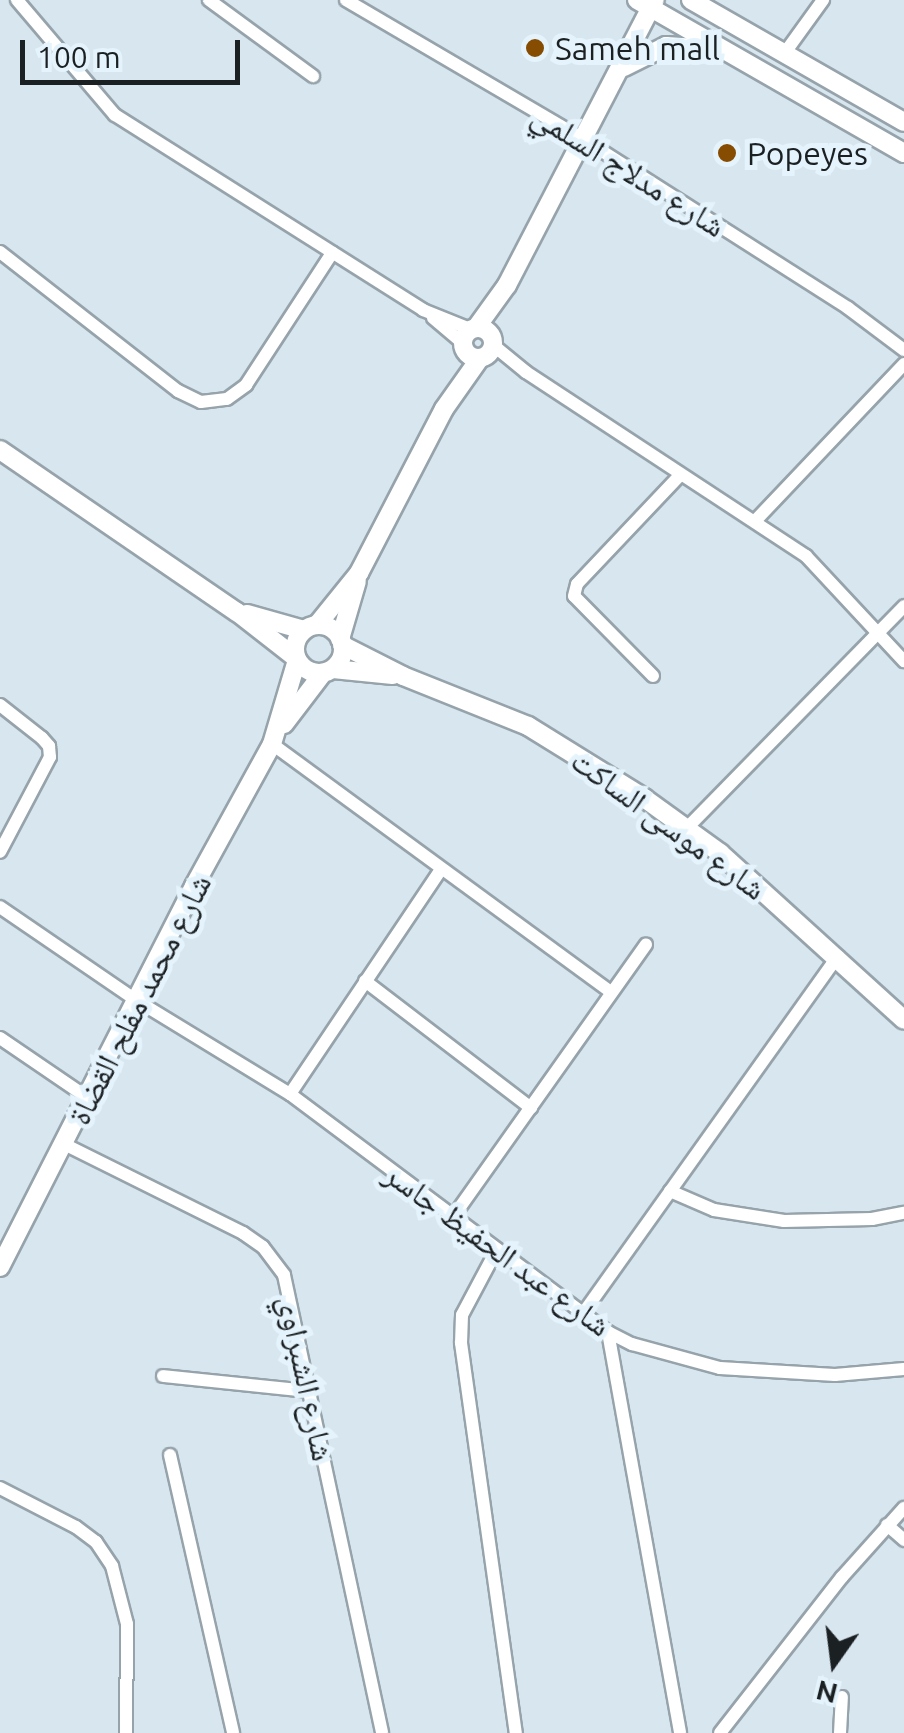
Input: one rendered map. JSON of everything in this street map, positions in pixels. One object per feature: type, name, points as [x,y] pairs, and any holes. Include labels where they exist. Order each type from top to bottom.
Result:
[{"type":"street","points":[[17,0],[115,115],[756,520],[806,556],[904,661]]},
{"type":"street","points":[[209,0],[313,76]]},
{"type":"street","name":"شارع مدلاج السلمي","points":[[346,0],[582,139],[848,308],[904,350]]},
{"type":"street","points":[[691,0],[904,122]]},
{"type":"street","points":[[784,54],[822,0]]},
{"type":"street","points":[[0,450],[237,612],[306,670],[328,671],[341,658],[341,642],[359,573],[612,84],[648,3],[904,154]]},
{"type":"street","points":[[612,84],[630,62],[652,50],[678,45],[726,52]]},
{"type":"street","points":[[0,252],[178,391],[201,402],[227,398],[246,384],[332,253]]},
{"type":"street","points":[[756,520],[904,364]]},
{"type":"street","points":[[653,676],[574,596],[578,584],[680,475]]},
{"type":"street","points":[[296,659],[296,640],[359,573]]},
{"type":"street","points":[[686,829],[904,606]]},
{"type":"street","points":[[237,612],[331,629],[341,642]]},
{"type":"street","name":"شارع موسى الساكت","points":[[341,642],[403,676],[528,726],[686,829],[838,956],[904,1020]]},
{"type":"street","name":"شارع محمد مفلح القضاة","points":[[275,738],[296,659]]},
{"type":"street","name":"شارع موسى الساكت","points":[[328,671],[403,676]]},
{"type":"street","name":"شارع محمد مفلح القضاة","points":[[0,1267],[275,738],[328,671]]},
{"type":"street","points":[[0,705],[42,738],[49,746],[50,757],[0,852]]},
{"type":"street","points":[[275,738],[441,869],[610,991]]},
{"type":"street","points":[[290,1094],[441,869]]},
{"type":"street","name":"شارع عبد الحفيظ جاسر","points":[[0,907],[136,1000],[290,1094],[608,1332],[632,1344],[720,1368],[835,1375],[904,1369]]},
{"type":"street","points":[[452,1217],[646,944]]},
{"type":"street","points":[[584,1312],[838,956]]},
{"type":"street","points":[[366,980],[531,1108]]},
{"type":"street","points":[[0,1038],[88,1098]]},
{"type":"street","name":"شارع الشبراوي","points":[[66,1144],[181,1199],[263,1247],[287,1284],[382,1733]]},
{"type":"street","points":[[670,1191],[714,1210],[784,1221],[872,1219],[904,1213]]},
{"type":"street","points":[[496,1251],[462,1316],[461,1342],[516,1733]]},
{"type":"street","points":[[608,1332],[680,1733]]},
{"type":"street","points":[[163,1376],[309,1392]]},
{"type":"street","points":[[170,1455],[233,1733]]},
{"type":"street","points":[[0,1488],[76,1526],[96,1542],[112,1566],[127,1624],[126,1733]]},
{"type":"street","points":[[720,1733],[904,1508]]},
{"type":"street","points":[[887,1525],[904,1540]]},
{"type":"street","points":[[840,1733],[842,1697]]},
{"type":"place","name":"Sameh mall","points":[[535,48]]},
{"type":"place","name":"Popeyes","points":[[727,153]]}]
